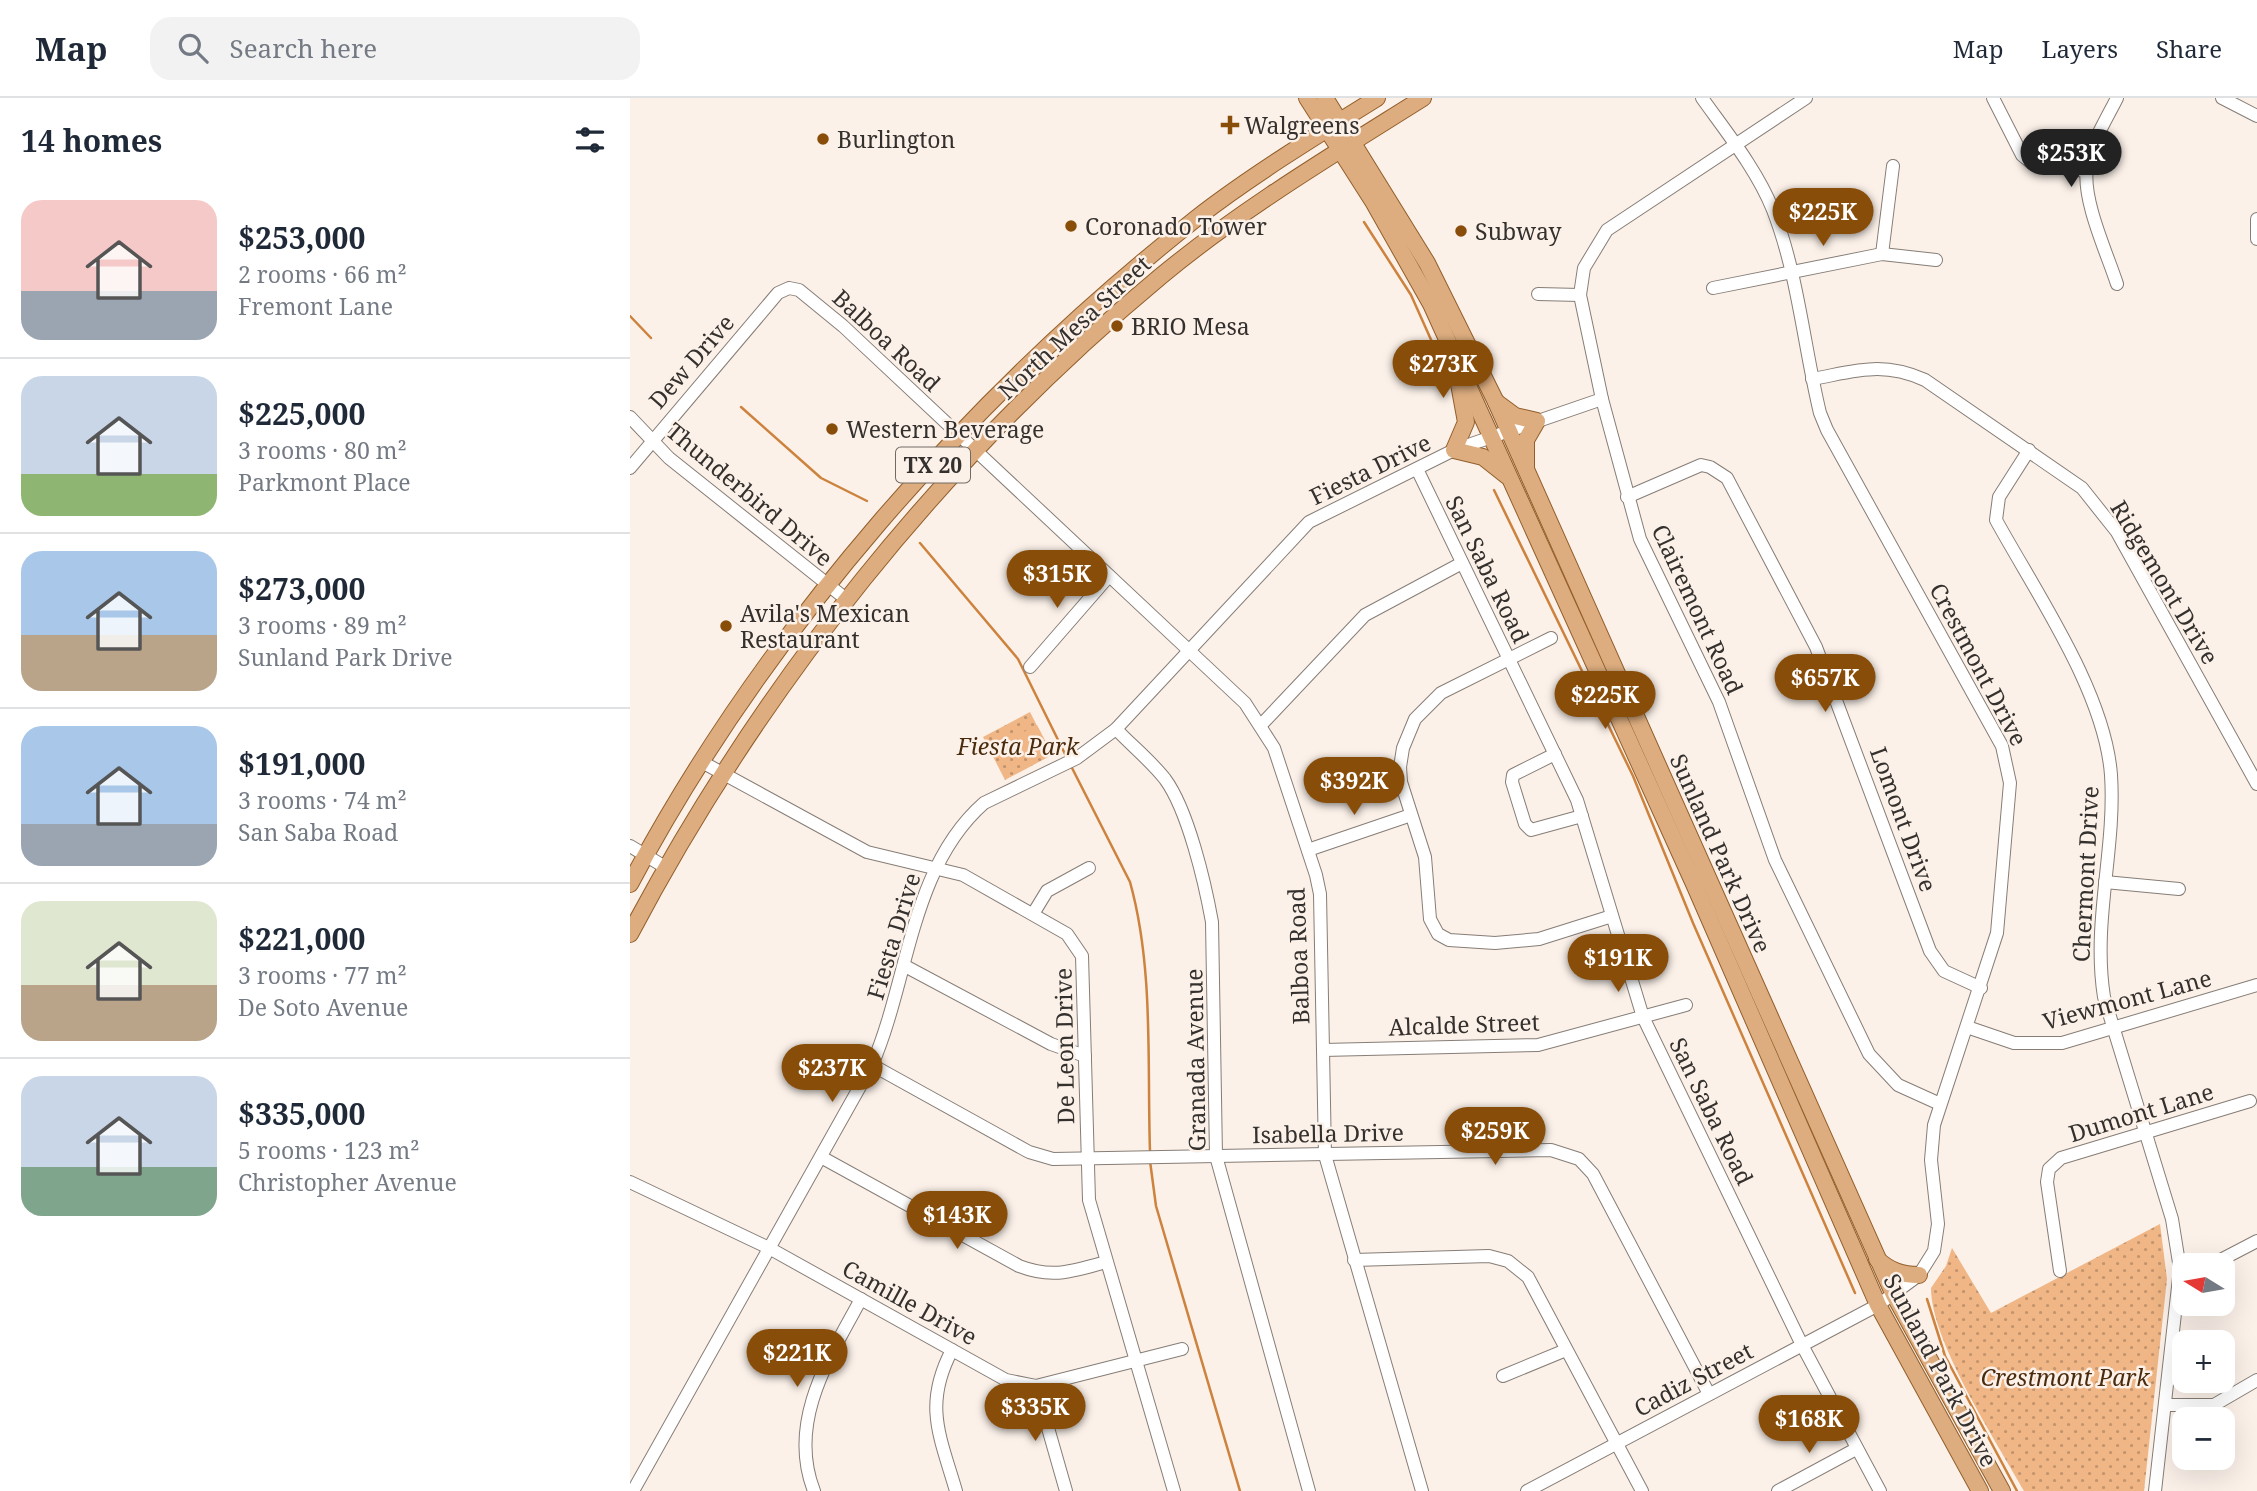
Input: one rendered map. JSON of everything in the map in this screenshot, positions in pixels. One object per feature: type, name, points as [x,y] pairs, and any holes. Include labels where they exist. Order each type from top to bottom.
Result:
[{"type":"main road","points":[[1307,98],[1333,126]]},
{"type":"main road","points":[[1325,98],[1333,126]]},
{"type":"main road","name":"North Mesa Street","points":[[630,884],[702,762],[828,585],[959,435],[1056,337],[1200,216],[1377,98]]},
{"type":"main road","name":"North Mesa Street","points":[[630,934],[665,867],[722,774],[846,599],[975,451],[1071,356],[1160,277],[1211,237],[1423,98]]},
{"type":"main road","name":"Sunland Park Drive","points":[[1333,126],[1420,267],[1496,402],[1500,434]]},
{"type":"main road","points":[[1200,216],[1211,237]]},
{"type":"main road","name":"Sunland Park Drive","points":[[1420,267],[1454,353],[1500,434],[1894,1296],[2002,1491]]},
{"type":"main road","points":[[1056,337],[1071,356]]},
{"type":"main road","points":[[1454,353],[1466,422],[1454,450],[1483,457],[1520,478],[1526,440],[1537,421],[1515,416],[1496,402]]},
{"type":"main road","name":"Sunland Park Drive","points":[[1520,478],[1878,1305],[1980,1491]]},
{"type":"main road","points":[[1878,1259],[1887,1268],[1905,1275],[1919,1275]]},
{"type":"street","name":"Crestmont Drive","points":[[1702,98],[1735,144],[1772,207],[1790,272],[1812,379],[1827,430],[1994,731],[2007,762],[2009,803],[1999,918],[1982,988],[1940,1104],[1931,1160],[1938,1224],[1937,1239],[1931,1258],[1919,1275],[1894,1296],[1878,1305]]},
{"type":"street","name":"Clairemont Road","points":[[1806,98],[1607,230],[1584,268],[1580,295],[1602,400],[1640,540],[1719,702],[1775,860],[1869,1054],[1898,1085],[1940,1104]]},
{"type":"street","points":[[1993,98],[2022,155],[2033,164],[2087,171]]},
{"type":"street","points":[[2117,284],[2089,196],[2087,171],[2092,150],[2118,98]]},
{"type":"street","points":[[2222,98],[2257,116]]},
{"type":"street","points":[[1882,254],[1893,166]]},
{"type":"street","points":[[2257,219],[2257,239]]},
{"type":"street","points":[[1713,288],[1882,254],[1936,260]]},
{"type":"street","name":"Balboa Road","points":[[789,288],[810,298],[843,326],[1245,703],[1261,724],[1283,773],[1320,894],[1325,1155],[1422,1491]]},
{"type":"street","name":"Dew Drive","points":[[630,468],[778,293],[789,288]]},
{"type":"street","points":[[1538,294],[1580,295]]},
{"type":"street","name":"Ridgemont Drive","points":[[1812,379],[1876,368],[1901,369],[1925,380],[2082,488],[2117,532],[2257,784]]},
{"type":"street","name":"Fiesta Drive","points":[[633,1491],[872,1065],[883,1039],[936,868],[973,813],[984,803],[1058,768],[1115,729],[1309,522],[1454,450],[1602,400]]},
{"type":"street","name":"Thunderbird Drive","points":[[630,416],[651,441],[846,599]]},
{"type":"street","name":"Chermont Drive","points":[[2029,450],[1998,497],[1996,520],[2087,685],[2104,731],[2112,799],[2099,953],[2104,997],[2172,1219],[2179,1253]]},
{"type":"street","name":"Lomont Drive","points":[[1627,497],[1701,466],[1710,467],[1727,478],[1816,647],[1930,951],[1944,971],[1982,988]]},
{"type":"street","name":"San Saba Road","points":[[1417,469],[1555,754],[1582,816],[1643,1017],[1802,1345],[1880,1491]]},
{"type":"street","points":[[1261,724],[1365,615],[1462,563]]},
{"type":"street","points":[[1030,667],[1109,576]]},
{"type":"street","points":[[1551,638],[1441,693],[1415,719],[1403,748],[1401,782],[1425,857],[1430,919],[1438,934],[1449,940],[1496,943],[1539,939],[1612,916]]},
{"type":"street","name":"Granada Avenue","points":[[1115,729],[1165,779],[1177,801],[1206,888],[1212,922],[1216,1156],[1309,1491]]},
{"type":"street","points":[[1555,754],[1513,775],[1512,782],[1525,824],[1531,830],[1539,830],[1582,816]]},
{"type":"street","name":"De Leon Drive","points":[[702,762],[867,852],[963,875],[1067,934],[1083,956],[1089,1200],[1174,1491]]},
{"type":"street","points":[[1308,850],[1411,815]]},
{"type":"street","points":[[630,846],[665,867]]},
{"type":"street","points":[[1033,914],[1047,891],[1089,868]]},
{"type":"street","points":[[2105,882],[2179,889]]},
{"type":"street","points":[[905,966],[1051,1044],[1085,1056]]},
{"type":"street","name":"Viewmont Lane","points":[[1967,1027],[2014,1043],[2035,1045],[2062,1042],[2257,985]]},
{"type":"street","name":"Alcalde Street","points":[[1323,1050],[1538,1045],[1686,1005]]},
{"type":"street","name":"Isabella Drive","points":[[872,1065],[1029,1152],[1053,1159],[1551,1150],[1579,1159],[1593,1174],[1709,1394]]},
{"type":"street","name":"Dumont Lane","points":[[2060,1271],[2048,1194],[2049,1169],[2061,1158],[2250,1101]]},
{"type":"street","points":[[821,1157],[1019,1266],[1038,1273],[1056,1274],[1106,1262]]},
{"type":"street","name":"Camille Drive","points":[[630,1182],[769,1248],[1006,1380],[1036,1386],[1182,1349]]},
{"type":"street","points":[[2234,1253],[2257,1241]]},
{"type":"street","points":[[1354,1261],[1489,1256],[1508,1261],[1528,1277],[1642,1491]]},
{"type":"street","points":[[809,1489],[805,1449],[810,1403],[820,1374],[861,1299]]},
{"type":"street","name":"Cadiz Street","points":[[1527,1491],[1878,1305]]},
{"type":"street","name":"Chermont Drive","points":[[2155,1491],[2176,1316]]},
{"type":"street","points":[[952,1350],[938,1376],[935,1417],[956,1491]]},
{"type":"street","points":[[1503,1376],[1566,1350]]},
{"type":"street","points":[[2165,1405],[2214,1405],[2257,1380]]},
{"type":"street","points":[[1036,1386],[1066,1491]]},
{"type":"street","points":[[1778,1491],[1856,1449]]},
{"type":"green space","name":"Fiesta Park","points":[[1030,712],[1052,755],[1005,780],[983,737]]},
{"type":"green space","points":[[1037,725],[1051,752],[1029,763],[1016,736]]},
{"type":"green space","name":"Crestmont Park","points":[[2160,1224],[2167,1279],[2144,1491],[2024,1491],[1953,1363],[1934,1310],[1931,1288],[1946,1266],[1952,1248],[1991,1313]]},
{"type":"waterway","points":[[1364,222],[1411,295],[1441,362]]},
{"type":"waterway","points":[[630,316],[651,338]]},
{"type":"waterway","points":[[741,407],[821,478],[867,501]]},
{"type":"waterway","points":[[1494,490],[1633,776],[1693,923],[1855,1293]]},
{"type":"waterway","points":[[920,543],[1018,659],[1067,758]]},
{"type":"waterway","points":[[1070,764],[1130,882],[1138,915],[1148,1016],[1150,1151]]},
{"type":"waterway","points":[[1150,1161],[1156,1206],[1240,1491]]},
{"type":"waterway","points":[[1927,1299],[1945,1356],[2017,1491]]},
{"type":"place","name":"Walgreens","points":[[1230,125]]},
{"type":"place","name":"Burlington","points":[[823,139]]},
{"type":"place","name":"Coronado Tower","points":[[1071,226]]},
{"type":"place","name":"Subway","points":[[1461,231]]},
{"type":"place","name":"BRIO Mesa","points":[[1117,326]]},
{"type":"place","name":"Western Beverage","points":[[832,429]]},
{"type":"place","name":"Avila's Mexican Restaurant","points":[[726,626]]}]
